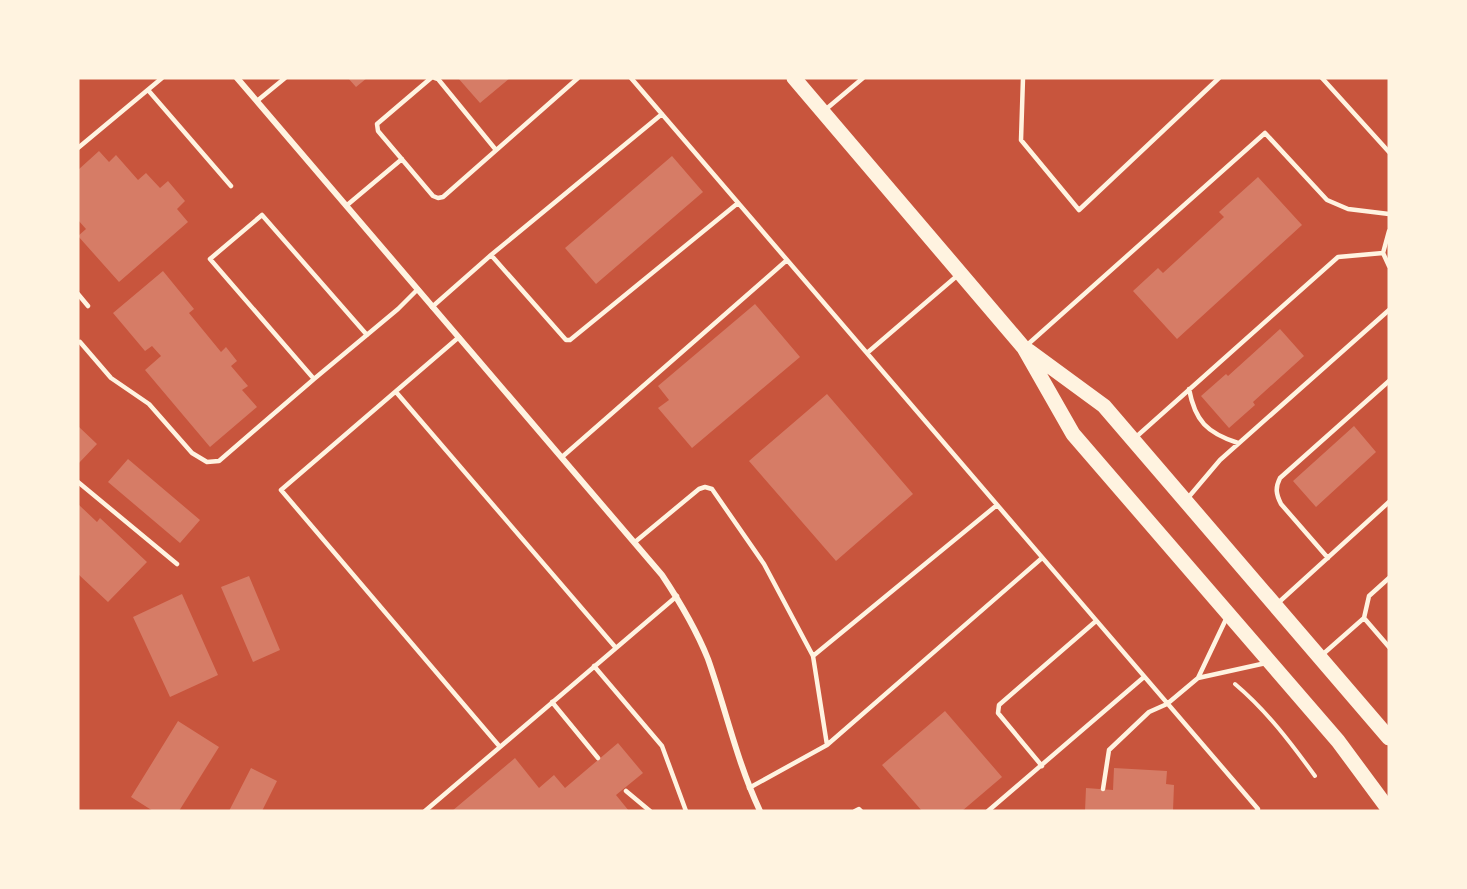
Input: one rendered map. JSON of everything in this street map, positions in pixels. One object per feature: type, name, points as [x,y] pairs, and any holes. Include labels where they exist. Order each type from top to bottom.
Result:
[{"type":"main road","points":[[794,78],[1024,348],[1073,434],[1338,741],[1389,810]]},
{"type":"main road","points":[[1024,348],[1104,406],[1389,738]]},
{"type":"street","points":[[237,78],[662,575],[686,611],[707,659],[749,788],[760,811]]},
{"type":"lane","points":[[78,148],[162,78]]},
{"type":"lane","points":[[257,101],[285,78]]},
{"type":"lane","points":[[496,150],[438,79],[433,78],[377,124],[378,131],[433,196],[443,197],[578,78]]},
{"type":"lane","points":[[640,78],[633,80],[1258,809],[1257,811]]},
{"type":"lane","points":[[823,112],[863,78]]},
{"type":"lane","points":[[1023,78],[1021,140],[1079,210],[1219,78]]},
{"type":"lane","points":[[1322,78],[1389,152]]},
{"type":"lane","points":[[148,90],[231,186]]},
{"type":"lane","points":[[432,307],[491,255],[662,114]]},
{"type":"lane","points":[[1024,348],[1265,133],[1327,200],[1348,209],[1389,214]]},
{"type":"lane","points":[[346,206],[402,159]]},
{"type":"lane","points":[[491,255],[566,340],[570,340],[738,203]]},
{"type":"lane","points":[[314,380],[210,259],[262,215],[367,335]]},
{"type":"lane","points":[[1389,231],[1383,253],[1389,266]]},
{"type":"lane","points":[[1133,440],[1338,257],[1383,253]]},
{"type":"lane","points":[[562,457],[787,260]]},
{"type":"lane","points":[[867,353],[961,273]]},
{"type":"lane","points":[[80,342],[111,378],[149,404],[192,453],[207,462],[219,461],[418,289]]},
{"type":"lane","points":[[78,294],[88,306]]},
{"type":"lane","points":[[1185,501],[1220,460],[1238,443],[1389,309]]},
{"type":"lane","points":[[459,338],[281,490],[500,747]]},
{"type":"lane","points":[[1328,558],[1281,504],[1276,486],[1280,478],[1389,381]]},
{"type":"lane","points":[[1189,389],[1193,408],[1203,423],[1219,437],[1238,443]]},
{"type":"lane","points":[[396,392],[616,648]]},
{"type":"lane","points":[[78,483],[177,564]]},
{"type":"lane","points":[[78,494],[84,487]]},
{"type":"lane","points":[[634,542],[699,489],[705,487],[712,489],[764,564],[813,656],[827,745]]},
{"type":"lane","points":[[1275,606],[1389,502]]},
{"type":"lane","points":[[813,656],[997,505]]},
{"type":"lane","points":[[749,788],[827,745],[1042,558]]},
{"type":"lane","points":[[1320,657],[1364,618],[1369,596],[1389,578]]},
{"type":"lane","points":[[425,811],[676,596]]},
{"type":"lane","points":[[1103,789],[1109,750],[1149,712],[1167,704],[1198,678],[1228,614]]},
{"type":"lane","points":[[1364,618],[1389,647]]},
{"type":"lane","points":[[1042,766],[997,709],[1096,621]]},
{"type":"lane","points":[[1198,678],[1270,663]]},
{"type":"lane","points":[[594,666],[662,746],[686,811]]},
{"type":"lane","points":[[988,811],[1144,677]]},
{"type":"lane","points":[[552,702],[598,758]]},
{"type":"lane","points":[[626,791],[650,811]]},
{"type":"lane","points":[[855,811],[860,809],[861,811]]},
{"type":"path","points":[[1221,673],[1264,710],[1293,744],[1315,776]]},
{"type":"building","points":[[348,78],[367,78],[356,87]]},
{"type":"building","points":[[458,78],[510,78],[480,103]]},
{"type":"building","points":[[99,151],[109,162],[116,155],[138,180],[146,173],[160,188],[168,181],[185,201],[177,209],[188,222],[119,282],[78,236],[86,229],[78,220],[78,170]]},
{"type":"building","points":[[672,156],[703,192],[596,284],[565,248]]},
{"type":"building","points":[[1258,177],[1302,225],[1177,339],[1133,291],[1158,268],[1163,273],[1224,217],[1219,212]]},
{"type":"building","points":[[163,271],[194,309],[189,313],[221,352],[226,347],[237,361],[231,366],[248,386],[242,390],[257,407],[210,447],[145,370],[161,356],[152,346],[145,351],[113,313]]},
{"type":"building","points":[[755,304],[800,357],[692,448],[658,408],[669,400],[658,386]]},
{"type":"building","points":[[1280,329],[1304,356],[1253,402],[1255,405],[1229,428],[1201,396],[1226,374],[1228,376]]},
{"type":"building","points":[[827,394],[913,494],[836,561],[749,461]]},
{"type":"building","points":[[78,426],[97,444],[78,464]]},
{"type":"building","points":[[1354,426],[1376,452],[1316,507],[1293,481]]},
{"type":"building","points":[[128,459],[200,520],[180,543],[108,482]]},
{"type":"building","points":[[78,504],[97,522],[100,518],[147,562],[108,602],[78,574]]},
{"type":"building","points":[[249,576],[280,650],[253,662],[221,587]]},
{"type":"building","points":[[182,594],[218,675],[170,697],[133,617]]},
{"type":"building","points":[[945,711],[1002,777],[962,811],[922,811],[882,765]]},
{"type":"building","points":[[178,721],[219,747],[179,811],[153,811],[131,797]]},
{"type":"building","points":[[618,743],[643,773],[616,795],[629,811],[452,811],[515,758],[539,788],[554,775],[565,788]]},
{"type":"building","points":[[251,768],[277,781],[262,811],[229,811]]},
{"type":"building","points":[[1114,768],[1167,771],[1166,784],[1174,785],[1173,811],[1085,811],[1086,788],[1113,790]]}]
